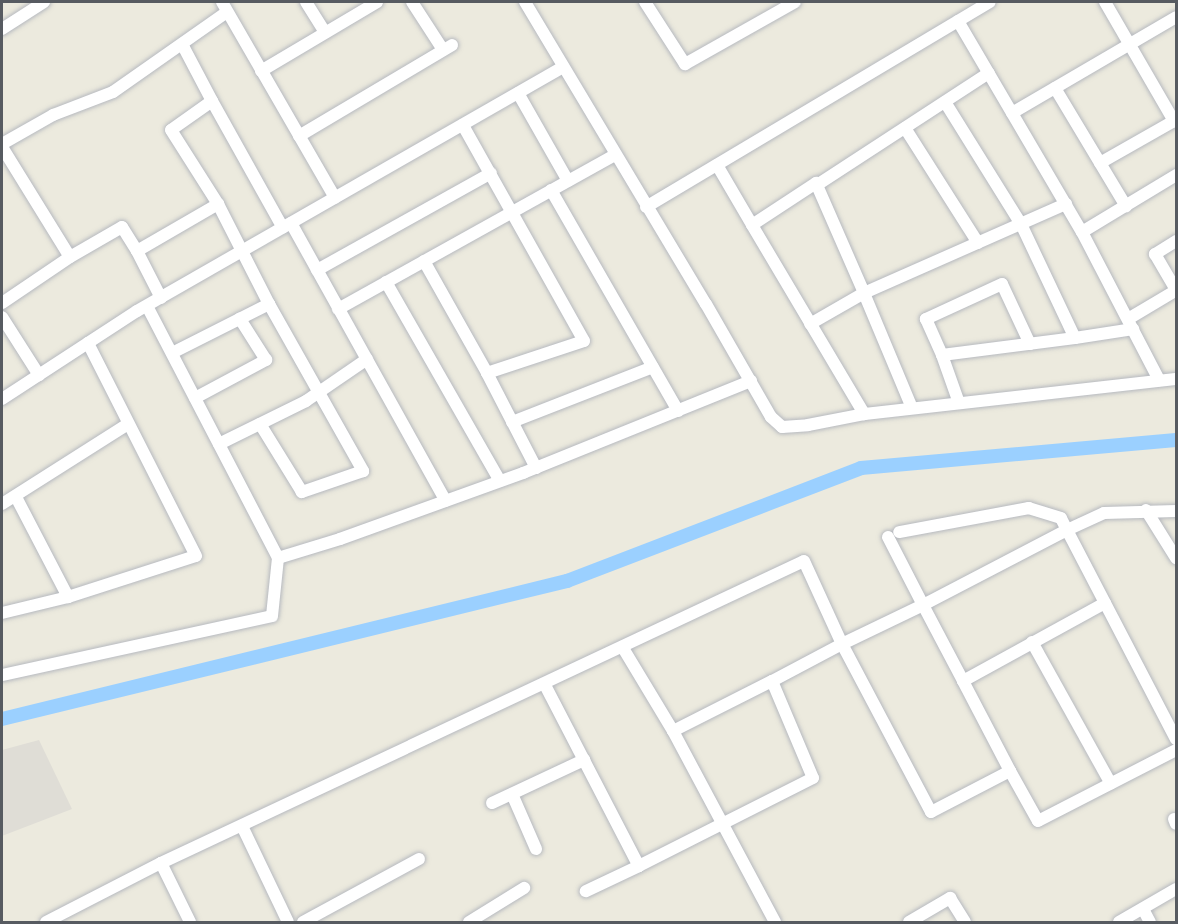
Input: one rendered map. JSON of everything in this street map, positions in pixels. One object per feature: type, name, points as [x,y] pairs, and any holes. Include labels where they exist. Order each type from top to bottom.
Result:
[{"type":"street","points":[[2,29],[44,2]]},
{"type":"street","points":[[306,2],[325,32]]},
{"type":"street","points":[[261,70],[377,2]]},
{"type":"street","points":[[299,136],[448,48],[412,2]]},
{"type":"street","points":[[525,2],[771,417],[782,427],[808,426],[864,414],[912,408],[1176,379]]},
{"type":"street","points":[[645,2],[685,64],[795,2]]},
{"type":"street","points":[[770,2],[777,13]]},
{"type":"street","points":[[646,207],[990,2]]},
{"type":"street","points":[[1100,163],[1175,120],[1105,2]]},
{"type":"street","points":[[70,257],[2,146],[53,115],[112,92],[182,44],[224,7],[335,198]]},
{"type":"street","points":[[1012,113],[1176,17]]},
{"type":"street","points":[[958,21],[1082,232],[1159,380]]},
{"type":"street","points":[[182,44],[212,101],[317,270],[446,501]]},
{"type":"street","points":[[2,399],[147,306],[564,67]]},
{"type":"street","points":[[752,225],[989,73]]},
{"type":"street","points":[[1055,88],[1126,206]]},
{"type":"street","points":[[518,93],[568,181]]},
{"type":"street","points":[[212,101],[171,130],[218,204],[269,304],[363,471],[302,492],[260,424]]},
{"type":"street","points":[[945,102],[1021,224],[1075,338]]},
{"type":"street","points":[[463,125],[584,341],[487,373]]},
{"type":"street","points":[[905,128],[978,243]]},
{"type":"street","points":[[338,309],[615,155]]},
{"type":"street","points":[[717,165],[864,414]]},
{"type":"street","points":[[317,270],[491,173]]},
{"type":"street","points":[[1082,232],[1175,181]]},
{"type":"street","points":[[817,185],[912,408]]},
{"type":"street","points":[[551,190],[678,411]]},
{"type":"street","points":[[137,251],[218,204]]},
{"type":"street","points":[[810,324],[864,293],[1066,204]]},
{"type":"street","points":[[2,303],[70,257],[122,227],[161,298]]},
{"type":"street","points":[[942,356],[1075,338],[1130,324],[1176,290],[1155,254],[1176,241]]},
{"type":"street","points":[[424,261],[487,373],[536,468]]},
{"type":"street","points":[[386,282],[500,481]]},
{"type":"street","points":[[959,403],[926,319],[1002,284],[1030,344]]},
{"type":"street","points":[[172,354],[269,304]]},
{"type":"street","points":[[2,675],[272,616],[278,558],[147,306]]},
{"type":"street","points":[[2,318],[39,375]]},
{"type":"street","points":[[195,398],[266,360],[240,319]]},
{"type":"street","points":[[2,613],[68,597],[196,556],[88,343]]},
{"type":"street","points":[[219,444],[320,391],[367,359]]},
{"type":"street","points":[[512,422],[653,367]]},
{"type":"street","points":[[278,558],[536,468],[751,381]]},
{"type":"street","points":[[2,504],[128,424]]},
{"type":"street","points":[[16,497],[68,597]]},
{"type":"street","points":[[1176,739],[1061,518],[1029,508],[893,534],[923,605],[1038,821],[1176,750]]},
{"type":"street","points":[[673,731],[1104,513],[1146,510],[1176,511]]},
{"type":"street","points":[[1146,510],[1176,558]]},
{"type":"street","points":[[46,922],[161,863],[623,648],[804,561],[842,644],[931,812],[1010,771]]},
{"type":"street","points":[[963,681],[1105,603]]},
{"type":"street","points":[[1032,642],[1111,784]]},
{"type":"street","points":[[623,648],[724,822],[775,922]]},
{"type":"street","points":[[586,891],[813,778],[772,681]]},
{"type":"street","points":[[544,685],[639,866]]},
{"type":"street","points":[[492,803],[584,760]]},
{"type":"street","points":[[512,794],[536,849]]},
{"type":"street","points":[[242,825],[288,922]]},
{"type":"street","points":[[303,922],[419,860]]},
{"type":"street","points":[[161,863],[190,922]]},
{"type":"street","points":[[469,922],[524,888]]},
{"type":"street","points":[[1119,922],[1176,889]]},
{"type":"street","points":[[909,922],[950,898],[965,922]]},
{"type":"street","points":[[1143,909],[1150,922]]},
{"type":"shaded area","points":[[39,740],[72,809],[2,836],[2,750]]},
{"type":"waterway","points":[[2,719],[567,581],[861,468],[1176,440]]}]
